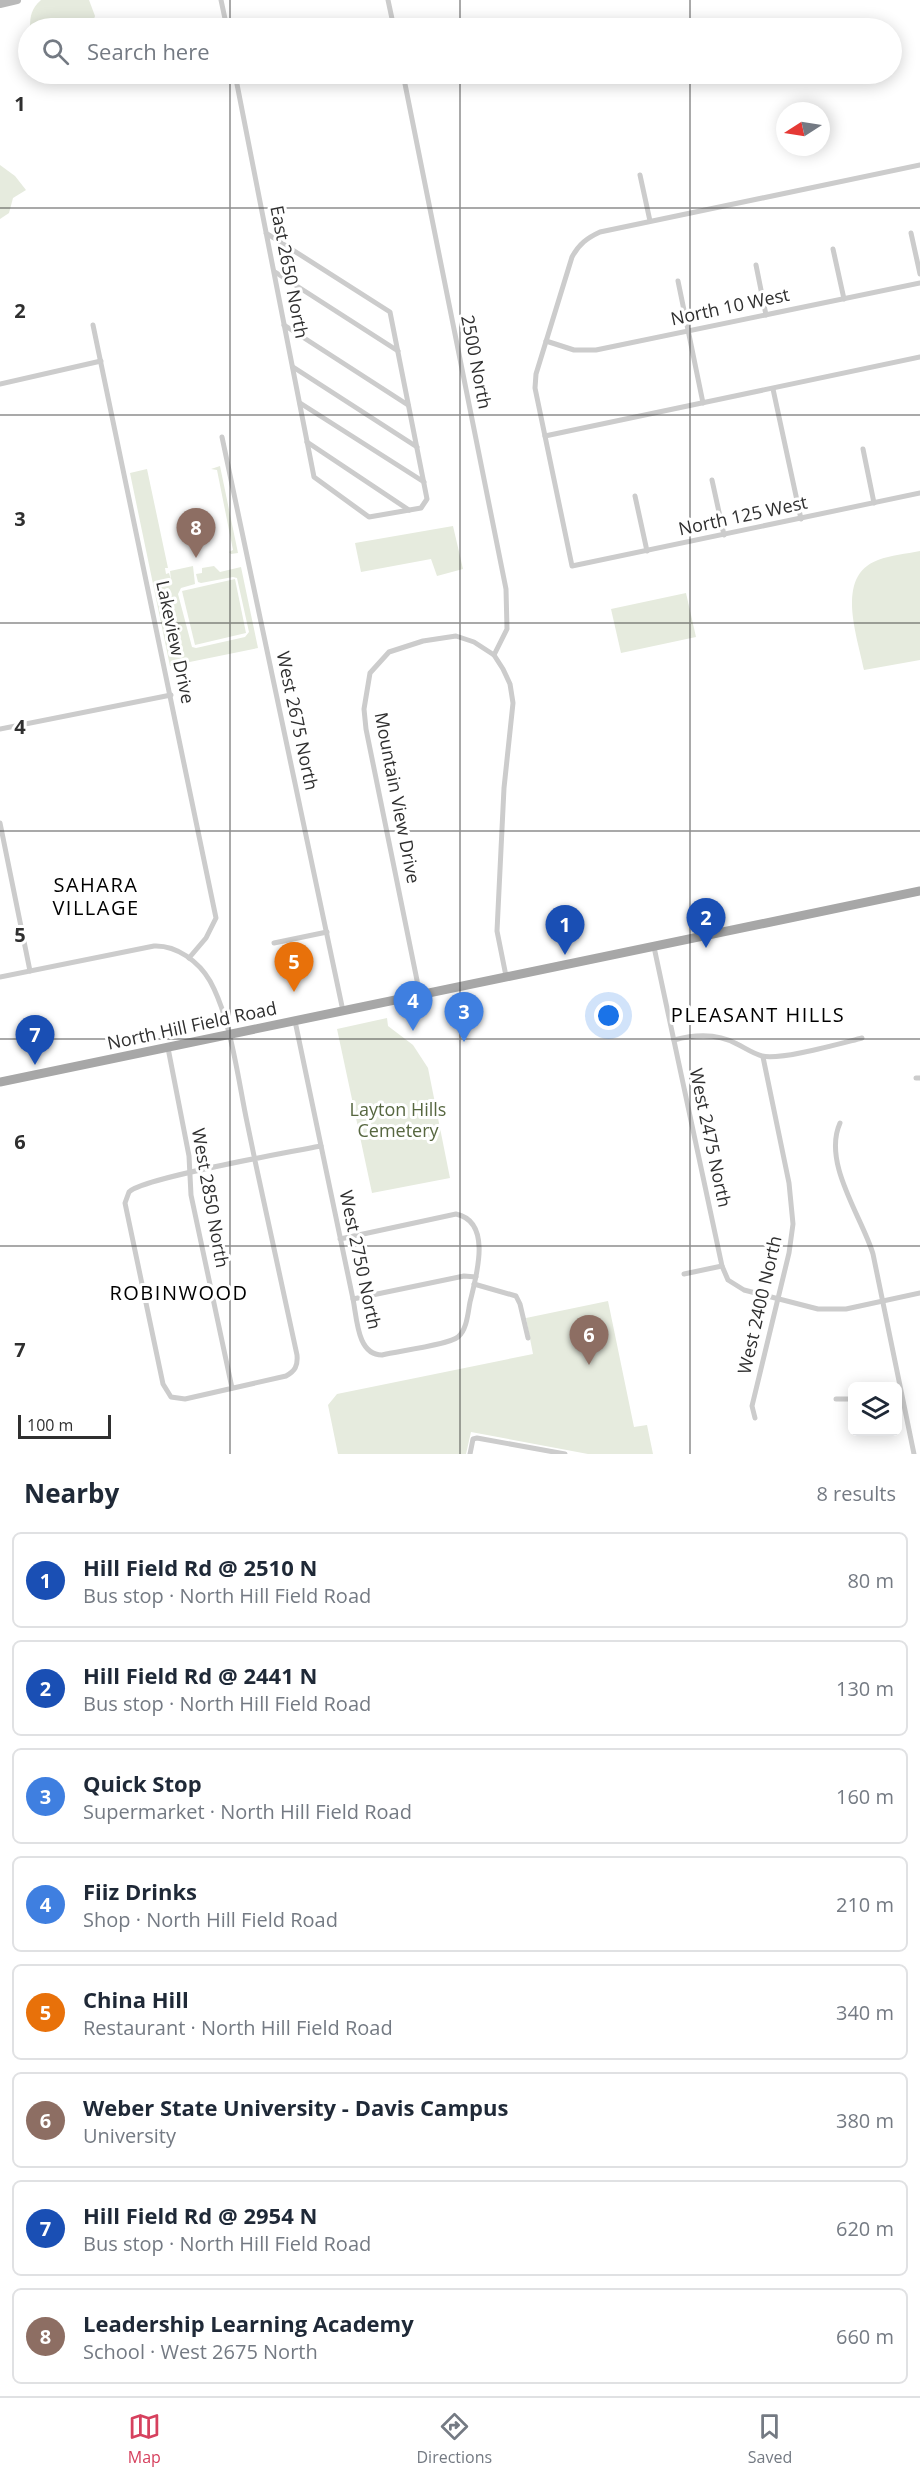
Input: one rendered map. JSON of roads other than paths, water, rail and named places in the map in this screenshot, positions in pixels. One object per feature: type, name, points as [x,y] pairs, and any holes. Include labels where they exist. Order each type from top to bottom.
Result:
[{"type":"main road","name":"North Hill Field Road","points":[[0,1082],[920,891]]},
{"type":"street","points":[[0,4],[17,0]]},
{"type":"street","points":[[221,0],[225,18]]},
{"type":"street","points":[[388,0],[392,18]]},
{"type":"street","name":"East 2650 North","points":[[237,84],[314,477],[369,517],[409,510]]},
{"type":"street","name":"2500 North","points":[[405,84],[506,589],[507,629],[494,655]]},
{"type":"street","points":[[920,165],[600,232],[584,241],[576,249],[536,374],[536,388],[545,436],[920,357]]},
{"type":"street","points":[[640,175],[650,222]]},
{"type":"street","points":[[266,233],[390,312],[427,499],[421,508],[409,510],[307,442]]},
{"type":"street","points":[[911,233],[920,274]]},
{"type":"street","points":[[833,249],[844,299]]},
{"type":"street","points":[[756,265],[766,315]]},
{"type":"street","points":[[275,272],[398,351]]},
{"type":"street","points":[[678,281],[703,403]]},
{"type":"street","name":"North 10 West","points":[[546,341],[574,350],[596,350],[920,283]]},
{"type":"street","name":"Lakeview Drive","points":[[93,325],[216,918],[206,938],[189,958]]},
{"type":"street","points":[[284,325],[408,405]]},
{"type":"street","points":[[0,384],[101,361]]},
{"type":"street","points":[[293,367],[417,447]]},
{"type":"street","points":[[773,388],[801,519]]},
{"type":"street","points":[[300,403],[424,482]]},
{"type":"street","name":"North 125 West","points":[[545,436],[572,566],[920,493]]},
{"type":"street","name":"West 2675 North","points":[[222,437],[343,1011]]},
{"type":"street","points":[[863,449],[874,503]]},
{"type":"street","points":[[712,480],[724,535]]},
{"type":"street","points":[[635,496],[647,551]]},
{"type":"street","name":"Mountain View Drive","points":[[420,995],[366,729],[364,709],[366,688],[372,669],[389,652],[406,645],[456,636],[474,642],[494,655]]},
{"type":"street","points":[[494,655],[510,684],[513,703],[504,788],[497,931],[506,976]]},
{"type":"street","points":[[0,729],[171,695]]},
{"type":"street","points":[[0,823],[30,971]]},
{"type":"street","points":[[274,943],[327,932]]},
{"type":"street","points":[[0,977],[154,946],[173,948],[189,958],[208,977],[221,1006],[229,1036],[255,1160],[297,1355],[296,1368],[286,1376],[185,1398],[171,1397],[163,1384],[125,1203],[129,1191],[140,1184],[189,1173],[255,1160],[321,1146]]},
{"type":"street","name":"West 2475 North","points":[[654,947],[722,1266],[728,1280],[735,1286],[778,1299],[832,1311],[920,1293]]},
{"type":"street","name":"West 2750 North","points":[[295,1021],[340,1239],[363,1344],[373,1355],[382,1355],[451,1341],[462,1332],[480,1251],[474,1225],[466,1216],[456,1214],[340,1239]]},
{"type":"street","points":[[674,1040],[692,1036],[714,1036],[729,1040],[763,1057],[789,1054],[862,1038]]},
{"type":"street","name":"West 2850 North","points":[[168,1048],[189,1156],[191,1195],[232,1388]]},
{"type":"street","name":"West 2400 North","points":[[755,1418],[752,1406],[789,1253],[793,1224],[792,1200],[763,1057]]},
{"type":"street","points":[[840,1123],[834,1140],[836,1153],[853,1211],[867,1237],[897,1382]]},
{"type":"street","points":[[684,1274],[722,1266]]},
{"type":"street","points":[[353,1299],[464,1276],[476,1277]]},
{"type":"street","points":[[474,1284],[516,1296],[528,1338]]},
{"type":"street","points":[[836,1399],[848,1399]]},
{"type":"street","points":[[902,1404],[914,1454]]},
{"type":"street","points":[[470,1454],[473,1439],[477,1438],[565,1454]]},
{"type":"place","name":"Leadership Learning Academy","points":[[196,558]]},
{"type":"place","name":"Hill Field Rd @ 2441 N","points":[[706,948]]},
{"type":"place","name":"Hill Field Rd @ 2510 N","points":[[565,955]]},
{"type":"place","name":"China Hill","points":[[294,992]]},
{"type":"place","name":"Fiiz Drinks","points":[[413,1031]]},
{"type":"place","name":"Quick Stop","points":[[464,1042]]},
{"type":"place","name":"Hill Field Rd @ 2954 N","points":[[35,1065]]},
{"type":"place","name":"Weber State University - Davis Campus","points":[[589,1365]]},
{"type":"district","name":"SAHARA VILLAGE","points":[[96,896]]},
{"type":"district","name":"PLEASANT HILLS","points":[[758,1015]]},
{"type":"district","name":"ROBINWOOD","points":[[179,1293]]},
{"type":"park label","name":"Layton Hills Cemetery","points":[[398,1120]]}]
